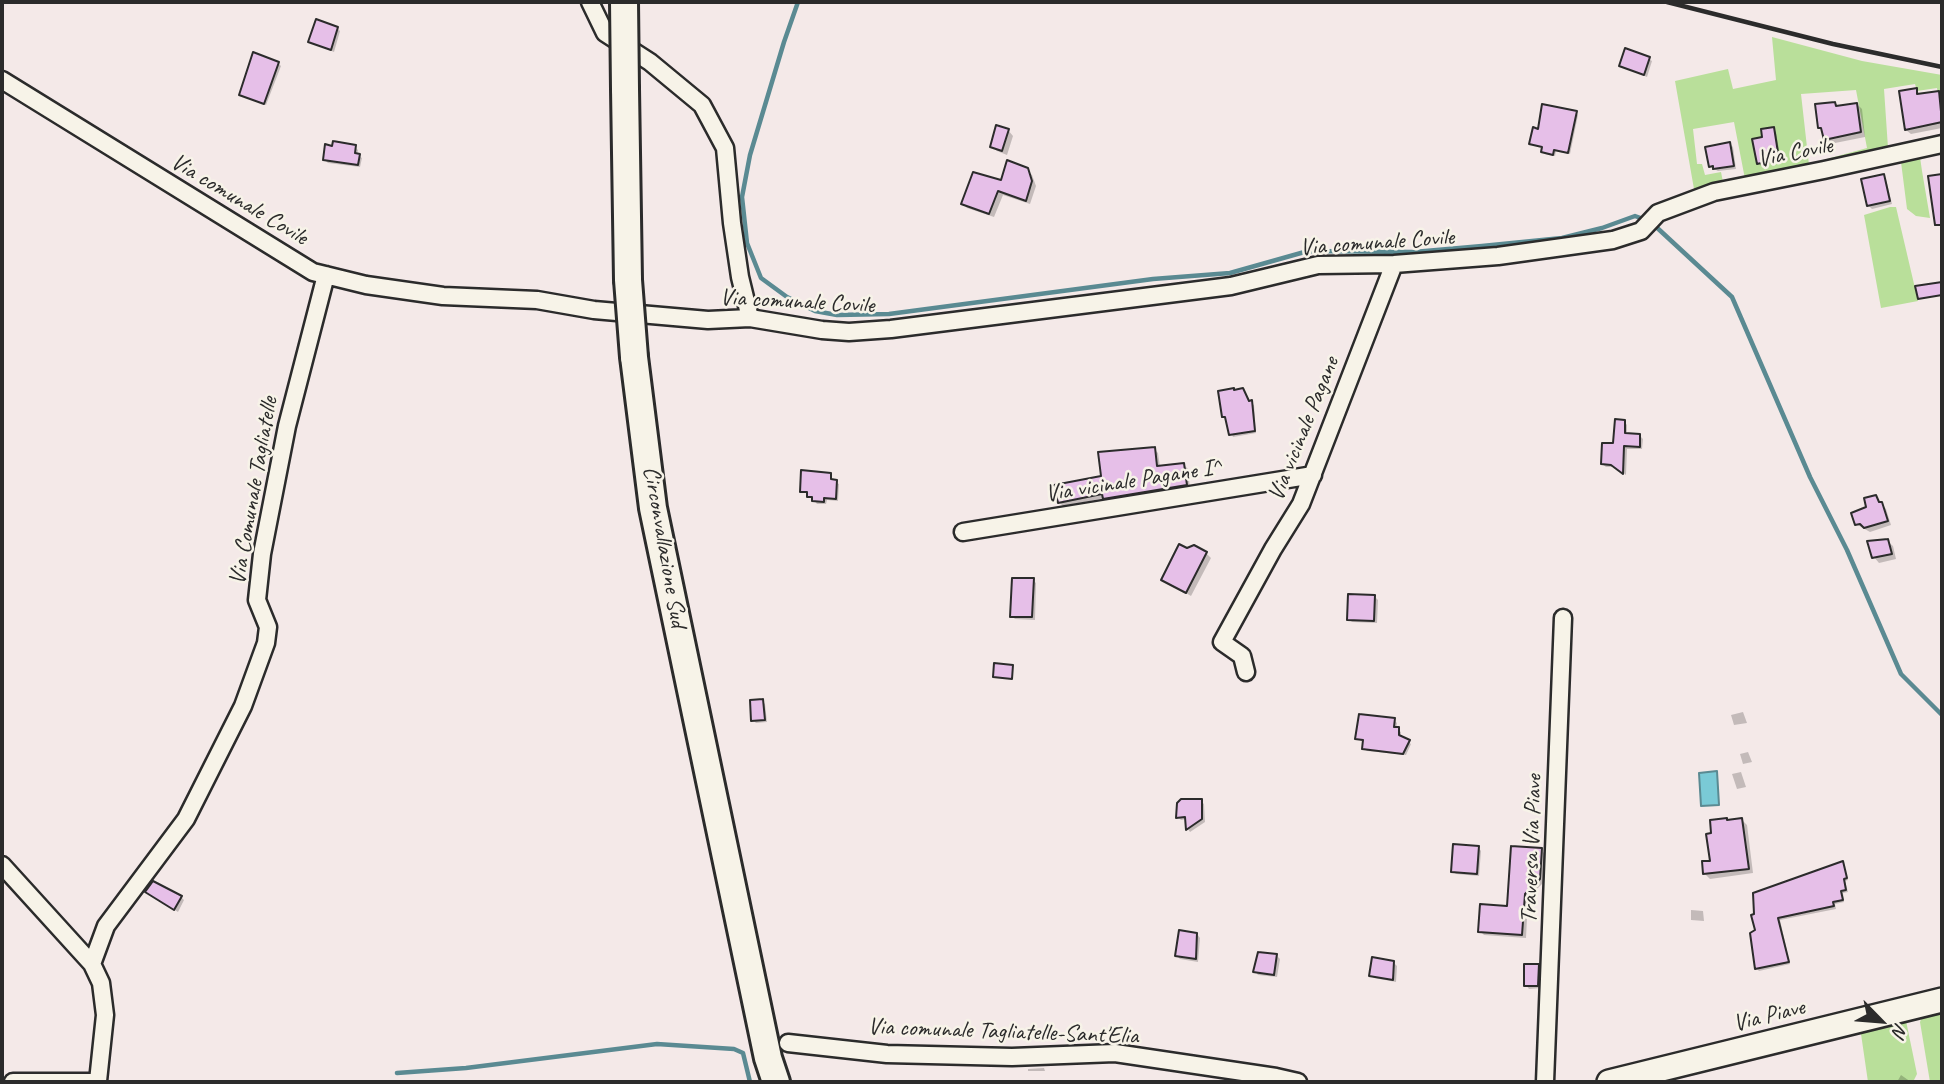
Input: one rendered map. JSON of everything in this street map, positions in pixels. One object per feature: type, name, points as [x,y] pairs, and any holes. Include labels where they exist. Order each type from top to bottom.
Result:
[{"type":"main road","name":"Circonvallazione Sud","points":[[624,2],[628,280],[634,357],[653,508],[776,1066]]},
{"type":"street","points":[[590,2],[605,33],[650,62],[702,105],[725,148],[732,223],[750,318]]},
{"type":"street","name":"Via comunale Covile","points":[[2,80],[313,272],[366,285],[443,296],[537,300],[594,310],[708,320],[750,318],[849,332],[891,329],[1231,286],[1318,265],[1394,264],[1498,256],[1613,240],[1641,231]]},
{"type":"street","name":"Via Covile","points":[[1641,231],[1658,213],[1714,192],[1942,144]]},
{"type":"street","name":"Via vicinale Pagane","points":[[1246,673],[1242,656],[1222,642],[1301,503],[1394,264]]},
{"type":"street","name":"Via Comunale Tagliatelle","points":[[92,964],[106,926],[186,818],[243,706],[266,643],[268,627],[257,600],[262,554],[286,426],[326,275]]},
{"type":"street","name":"Via vicinale Pagane I^","points":[[963,532],[1312,475]]},
{"type":"street","name":"Traversa Via Piave","points":[[1545,1082],[1563,618]]},
{"type":"street","points":[[2,864],[92,964],[101,983],[105,1015],[98,1081],[13,1082]]},
{"type":"street","name":"Via Piave","points":[[1623,1081],[1942,1000]]},
{"type":"street","name":"Via comunale Tagliatelle-Sant'Elia","points":[[776,1066],[887,1054],[1012,1057],[1115,1053],[1298,1082]]},
{"type":"green space","points":[[1772,37],[1862,61],[1942,75],[1942,126],[1937,88],[1917,91],[1915,84],[1884,89],[1888,148],[1824,163],[1823,160],[1867,148],[1856,90],[1801,94],[1809,165],[1745,179],[1734,122],[1693,129],[1697,164],[1702,164],[1705,175],[1721,172],[1723,182],[1694,189],[1675,81],[1728,69],[1733,89],[1776,80]]},
{"type":"green space","points":[[1920,157],[1930,218],[1916,216],[1907,209],[1901,162]]},
{"type":"green space","points":[[1896,207],[1918,301],[1881,308],[1864,215]]},
{"type":"green space","points":[[1942,1008],[1942,1082],[1930,1082],[1920,1022],[1924,1012]]},
{"type":"green space","points":[[1905,1016],[1917,1074],[1913,1082],[1868,1082],[1860,1027]]},
{"type":"water","points":[[1717,771],[1719,805],[1701,806],[1699,773]]},
{"type":"building","points":[[316,19],[338,27],[331,50],[308,42]]},
{"type":"building","points":[[1625,48],[1650,57],[1644,75],[1619,66]]},
{"type":"building","points":[[253,52],[279,62],[264,104],[239,95]]},
{"type":"building","points":[[1917,88],[1917,94],[1939,91],[1942,122],[1905,130],[1899,91]]},
{"type":"building","points":[[1835,102],[1836,106],[1857,103],[1861,132],[1824,140],[1821,128],[1818,128],[1815,104]]},
{"type":"building","points":[[1542,104],[1577,111],[1568,153],[1554,150],[1553,155],[1541,152],[1542,147],[1529,144],[1533,127],[1538,129]]},
{"type":"building","points":[[996,125],[1009,129],[1002,151],[990,147]]},
{"type":"building","points":[[1774,127],[1779,159],[1757,164],[1752,139],[1762,137],[1761,129]]},
{"type":"building","points":[[333,141],[356,145],[355,153],[360,154],[358,165],[323,160],[325,144],[332,146]]},
{"type":"building","points":[[1730,142],[1734,166],[1713,169],[1713,166],[1709,167],[1705,147]]},
{"type":"building","points":[[1007,160],[1028,168],[1032,181],[1026,201],[998,191],[989,214],[961,204],[973,172],[1001,180]]},
{"type":"building","points":[[1884,174],[1890,201],[1867,206],[1861,179]]},
{"type":"building","points":[[1942,174],[1942,225],[1935,225],[1928,176]]},
{"type":"building","points":[[1942,282],[1942,295],[1918,299],[1915,286]]},
{"type":"building","points":[[1243,388],[1249,401],[1252,400],[1255,431],[1229,435],[1225,417],[1222,417],[1218,391]]},
{"type":"building","points":[[1615,419],[1625,420],[1625,433],[1640,434],[1640,447],[1624,446],[1623,474],[1611,465],[1601,464],[1602,443],[1613,443]]},
{"type":"building","points":[[1155,447],[1157,466],[1184,463],[1187,485],[1103,499],[1102,494],[1058,503],[1054,485],[1101,476],[1098,452]]},
{"type":"building","points":[[801,470],[831,473],[831,479],[837,480],[836,499],[812,501],[812,497],[807,497],[807,492],[800,492]]},
{"type":"building","points":[[1876,495],[1879,502],[1882,502],[1888,521],[1864,528],[1860,524],[1855,525],[1851,513],[1866,507],[1864,498]]},
{"type":"building","points":[[1888,539],[1892,554],[1872,558],[1867,541]]},
{"type":"building","points":[[1179,544],[1187,548],[1194,545],[1207,552],[1186,593],[1161,580]]},
{"type":"building","points":[[1012,578],[1034,578],[1032,617],[1010,617]]},
{"type":"building","points":[[1348,594],[1375,595],[1374,621],[1347,620]]},
{"type":"building","points":[[994,663],[1013,665],[1012,679],[993,677]]},
{"type":"building","points":[[763,699],[765,720],[751,721],[750,700]]},
{"type":"building","points":[[1359,714],[1395,718],[1394,727],[1399,727],[1399,735],[1410,740],[1403,754],[1362,749],[1363,740],[1355,739]]},
{"type":"building","points":[[1181,799],[1202,799],[1202,819],[1186,830],[1185,817],[1176,818],[1177,803]]},
{"type":"building","points":[[1742,818],[1749,869],[1703,874],[1702,861],[1710,861],[1706,834],[1711,833],[1710,820]]},
{"type":"building","points":[[1453,844],[1479,846],[1477,874],[1451,872]]},
{"type":"building","points":[[1511,846],[1542,848],[1540,879],[1525,894],[1522,935],[1478,932],[1480,904],[1507,906]]},
{"type":"building","points":[[1843,861],[1847,878],[1844,879],[1846,890],[1841,891],[1843,900],[1833,902],[1834,906],[1778,918],[1789,962],[1755,969],[1750,933],[1755,930],[1751,915],[1754,914],[1753,893]]},
{"type":"building","points":[[153,881],[182,896],[174,910],[145,892]]},
{"type":"building","points":[[1179,930],[1197,933],[1196,959],[1175,956]]},
{"type":"building","points":[[1258,952],[1277,954],[1274,975],[1253,972]]},
{"type":"building","points":[[1372,957],[1394,961],[1393,980],[1369,976]]},
{"type":"building","points":[[1524,964],[1539,964],[1538,986],[1524,986]]},
{"type":"waterway","points":[[798,2],[750,155],[742,197],[747,243],[761,278],[787,297],[815,311],[837,315],[889,314],[1153,279],[1230,273],[1308,251],[1414,252],[1482,246],[1562,238],[1635,216],[1646,220]]},
{"type":"waterway","points":[[1653,224],[1732,297],[1810,477],[1847,550],[1901,674],[1942,715]]},
{"type":"waterway","points":[[397,1073],[466,1068],[657,1044],[734,1049],[743,1053],[750,1082]]},
{"type":"railway","points":[[1667,2],[1833,44],[1942,67]]}]
